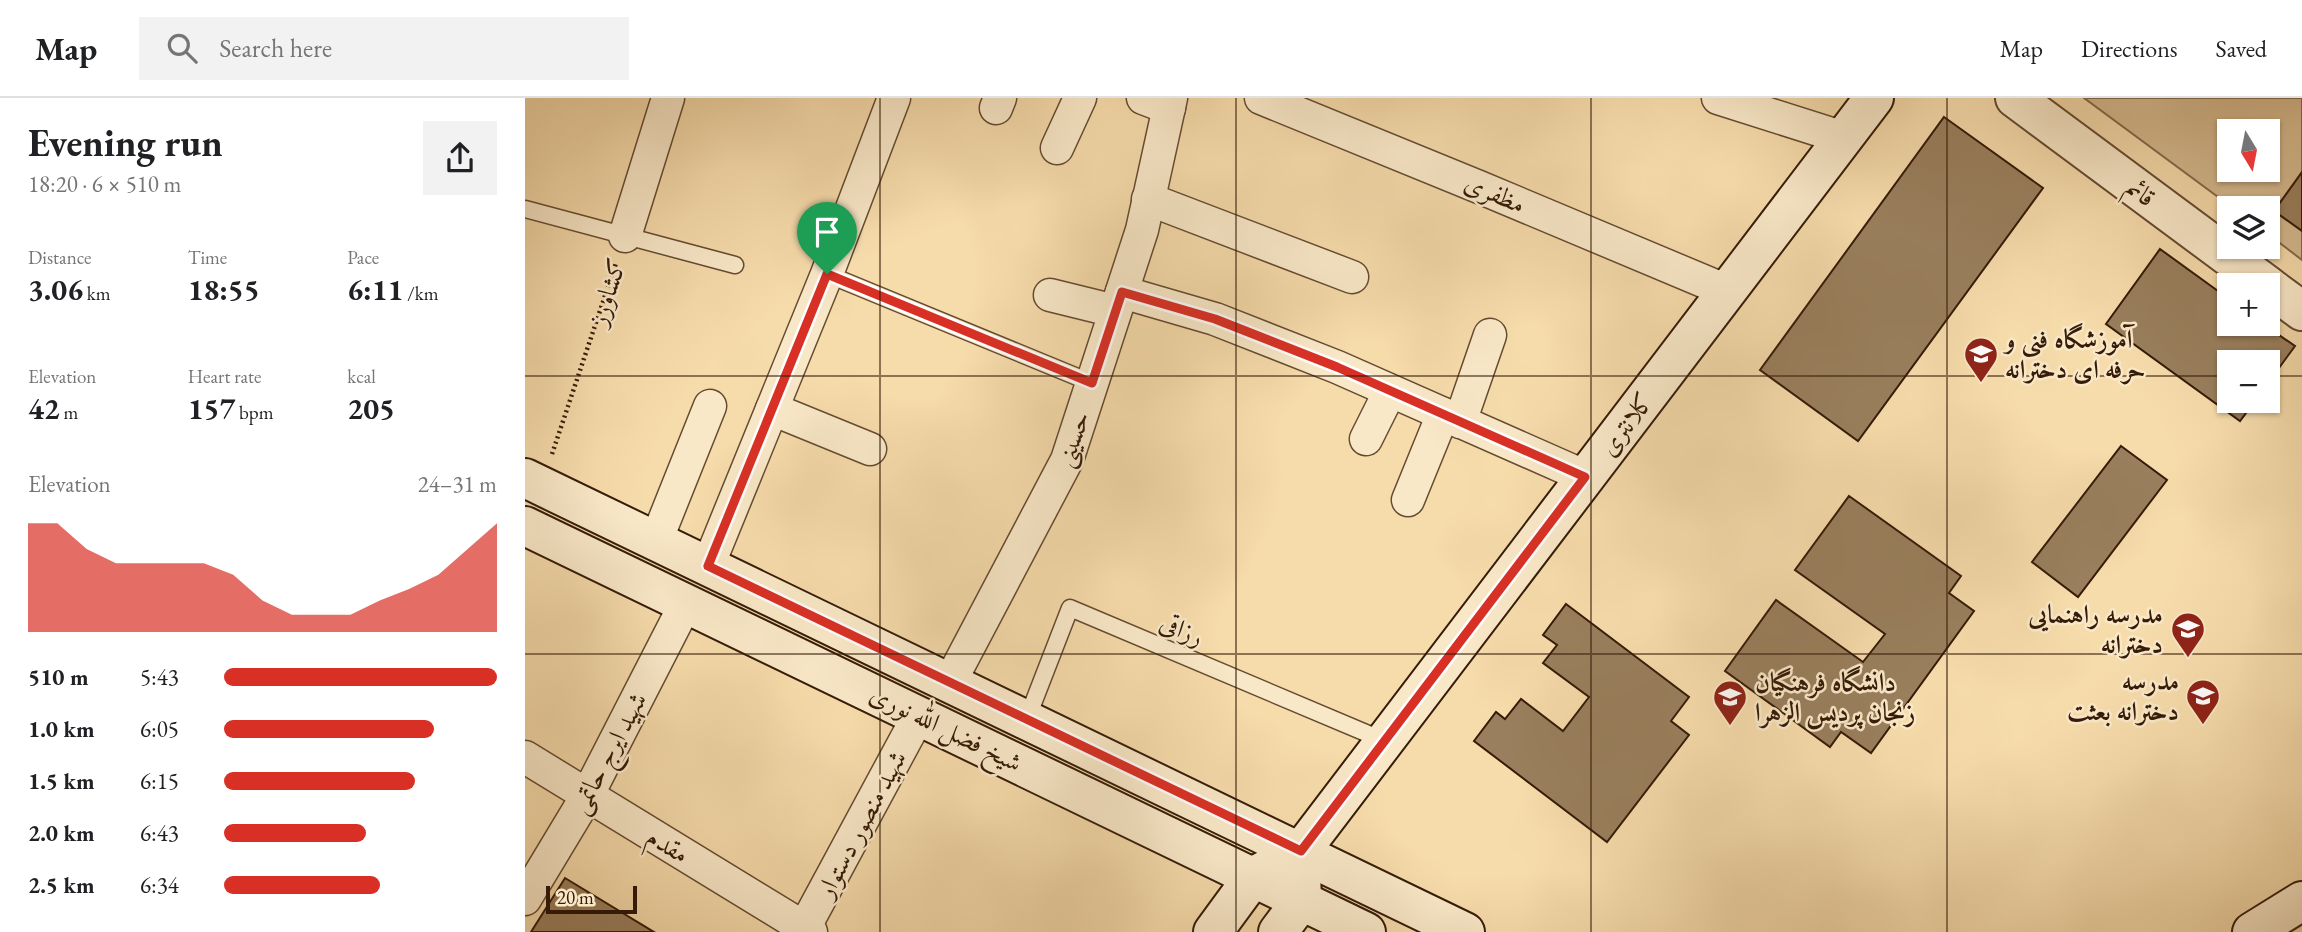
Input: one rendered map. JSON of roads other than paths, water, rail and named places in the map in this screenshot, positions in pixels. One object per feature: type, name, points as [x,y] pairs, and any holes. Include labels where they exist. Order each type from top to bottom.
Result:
[{"type":"main road","name":"کلانتری","points":[[1301,851],[1874,98]]},
{"type":"main road","name":"قائم","points":[[2015,98],[2250,273]]},
{"type":"main road","name":"قائم","points":[[2280,296],[2302,312]]},
{"type":"main road","name":"شیخ فضل الله نوری","points":[[533,482],[1465,932]]},
{"type":"main road","name":"شیخ فضل الله نوری","points":[[525,526],[1366,932]]},
{"type":"main road","points":[[1213,932],[1254,876],[1301,851],[1302,900],[1278,932]]},
{"type":"main road","points":[[2252,932],[2302,901]]},
{"type":"street","name":"کشاورز","points":[[625,236],[668,98]]},
{"type":"street","points":[[708,566],[827,274],[894,98]]},
{"type":"street","points":[[1057,148],[1080,98]]},
{"type":"street","name":"مظفری","points":[[1261,98],[1727,291]]},
{"type":"street","points":[[1718,98],[1844,138]]},
{"type":"street","name":"حسینی","points":[[950,682],[1067,460],[1142,230],[1149,199],[1161,101]]},
{"type":"street","points":[[1149,199],[1352,277]]},
{"type":"street","points":[[1050,295],[1119,301],[1215,319],[1337,367],[1585,477]]},
{"type":"street","points":[[1408,500],[1452,418],[1489,335]]},
{"type":"street","points":[[1366,439],[1390,391]]},
{"type":"street","points":[[656,541],[710,406]]},
{"type":"street","points":[[772,409],[870,449]]},
{"type":"street","name":"شهید ایرج حاتمی","points":[[525,899],[535,860],[587,796],[686,603]]},
{"type":"street","name":"شهید منصور دستوار","points":[[806,931],[919,715]]},
{"type":"street","name":"مقدم","points":[[525,757],[806,931]]},
{"type":"lane","points":[[525,209],[735,265]]},
{"type":"lane","points":[[827,274],[1092,383]]},
{"type":"lane","name":"رزاقی","points":[[1027,719],[1070,608],[1385,741]]},
{"type":"place","name":"آموزشگاه فنی و حرفه ای دخترانه","points":[[1981,384]]},
{"type":"place","name":"مدرسه راهنمایی دخترانه","points":[[2188,659]]},
{"type":"place","name":"مدرسه دخترانه بعثت","points":[[2203,726]]},
{"type":"place","name":"دانشگاه فرهنگیان زنجان پردیس الزهرا","points":[[1730,727]]}]
